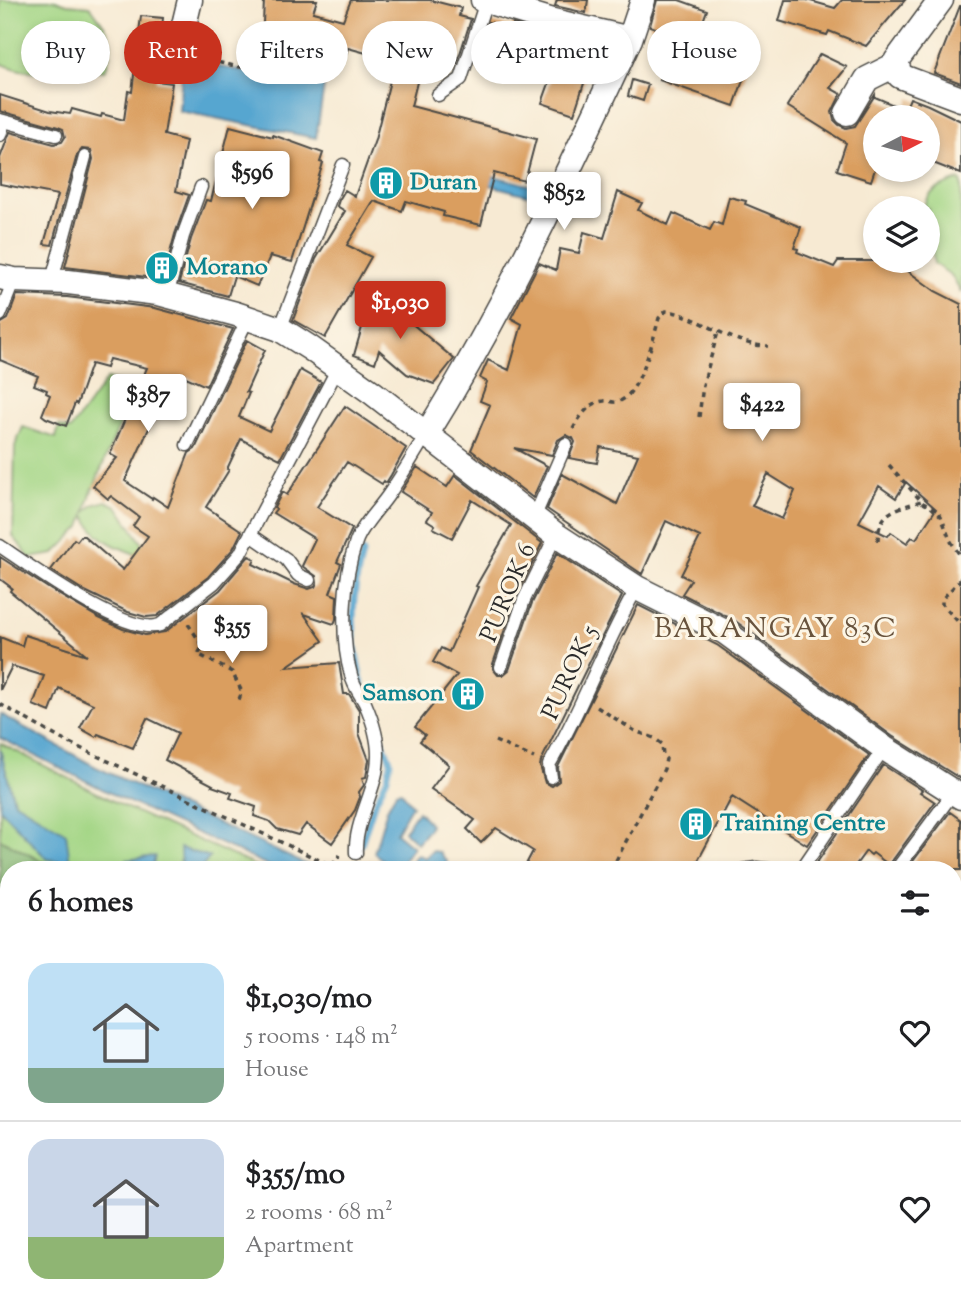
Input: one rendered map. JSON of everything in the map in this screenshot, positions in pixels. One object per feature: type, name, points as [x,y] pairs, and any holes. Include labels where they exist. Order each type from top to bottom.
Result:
[{"type":"street","points":[[185,21],[190,0]]},
{"type":"street","points":[[485,0],[553,21]]},
{"type":"street","points":[[633,30],[643,0]]},
{"type":"street","points":[[847,113],[867,79],[895,65],[941,0]]},
{"type":"street","points":[[895,65],[900,76],[961,99]]},
{"type":"street","points":[[426,435],[471,363],[522,266],[609,84]]},
{"type":"street","points":[[7,279],[52,280],[167,296],[280,329],[338,368],[556,535],[638,588],[725,632],[884,748],[957,795]]},
{"type":"lane","points":[[438,95],[461,79],[485,0]]},
{"type":"lane","points":[[0,135],[2,120],[56,135]]},
{"type":"lane","points":[[52,280],[85,157]]},
{"type":"lane","points":[[280,329],[343,164]]},
{"type":"lane","points":[[167,296],[183,236],[201,187]]},
{"type":"lane","points":[[0,315],[7,279]]},
{"type":"lane","points":[[187,445],[247,318]]},
{"type":"lane","points":[[0,547],[65,590],[128,623],[154,628],[160,625],[222,576],[240,554],[338,368]]},
{"type":"lane","points":[[356,853],[355,841],[374,787],[378,755],[375,732],[349,668],[346,649],[347,588],[355,543],[426,435]]},
{"type":"lane","name":"PUROK 6","points":[[534,518],[566,444]]},
{"type":"lane","points":[[251,535],[286,559],[298,575],[309,580]]},
{"type":"lane","name":"PUROK 6","points":[[500,667],[524,600],[556,535]]},
{"type":"lane","name":"PUROK 5","points":[[550,771],[606,654],[619,620],[638,588]]},
{"type":"lane","points":[[807,861],[884,748]]},
{"type":"lane","points":[[903,861],[957,795]]},
{"type":"path","points":[[566,444],[574,426],[587,409],[603,401],[623,401],[633,390],[662,314],[668,311],[718,332],[768,346]]},
{"type":"path","points":[[699,417],[702,385],[718,332]]},
{"type":"path","points":[[889,465],[921,501],[941,516],[950,540],[961,557]]},
{"type":"path","points":[[878,541],[882,518],[894,510],[921,501]]},
{"type":"path","points":[[961,579],[942,599],[942,604],[961,625]]},
{"type":"path","points":[[179,611],[202,646],[198,654],[232,671],[242,692],[237,704]]},
{"type":"path","points":[[584,698],[635,731],[654,738],[662,744],[666,759],[664,769],[616,861]]},
{"type":"path","points":[[0,704],[61,739],[321,861]]},
{"type":"path","points":[[495,741],[550,771]]},
{"type":"path","points":[[335,861],[341,853],[356,853]]},
{"type":"green space","points":[[0,0],[55,0],[90,6],[101,21],[21,21],[21,70],[1,64]]},
{"type":"green space","points":[[961,181],[961,292],[951,275],[940,268],[940,196],[929,196],[941,187]]},
{"type":"green space","points":[[107,379],[135,388],[85,513],[93,505],[106,501],[117,506],[148,552],[143,557],[109,542],[95,531],[85,515],[81,527],[54,554],[30,558],[13,536],[15,446],[23,427],[56,438],[59,426],[70,430]]},
{"type":"green space","points":[[0,743],[125,807],[245,861],[0,861]]},
{"type":"green space","points":[[0,839],[41,861],[0,861]]},
{"type":"water","points":[[222,67],[236,70],[236,84],[324,86],[316,138],[179,111],[181,84],[222,84]]},
{"type":"water","points":[[374,144],[558,193],[553,202],[371,153]]},
{"type":"water","points":[[0,714],[96,767],[299,861],[258,861],[120,798],[0,738]]},
{"type":"water","points":[[0,749],[14,801],[66,833],[70,861],[47,859],[0,809]]},
{"type":"water","points":[[401,791],[412,805],[396,833],[413,847],[403,861],[384,861],[374,853],[387,809],[396,792]]},
{"type":"water","points":[[418,811],[430,824],[417,843],[404,831]]},
{"type":"water","points":[[180,848],[210,857],[207,861],[181,861]]},
{"type":"water","points":[[432,851],[439,852],[446,861],[412,861],[417,854],[425,858]]},
{"type":"water","points":[[155,856],[154,861],[127,860]]},
{"type":"building","points":[[264,0],[317,0],[313,12],[343,20],[351,0],[430,0],[461,8],[459,16],[471,19],[457,63],[457,21],[362,21],[362,52],[348,48],[348,21],[263,21]]},
{"type":"building","points":[[557,0],[588,0],[586,13],[555,6]]},
{"type":"building","points":[[657,0],[679,0],[707,10],[703,21],[651,21]]},
{"type":"building","points":[[785,0],[807,0],[835,8],[842,0],[905,0],[866,46],[829,31],[827,35],[779,21]]},
{"type":"building","points":[[961,6],[961,83],[934,73]]},
{"type":"building","points":[[141,16],[163,18],[163,21],[140,21]]},
{"type":"building","points":[[820,54],[847,67],[830,88],[841,94],[832,112],[834,120],[846,128],[855,126],[863,114],[863,178],[837,170],[846,143],[787,106]]},
{"type":"building","points":[[633,80],[648,85],[643,101],[628,96]]},
{"type":"building","points":[[133,84],[172,84],[164,135],[186,141],[176,191],[189,195],[163,279],[65,267],[93,159],[91,150],[82,149],[77,155],[52,245],[44,244],[58,195],[0,184],[0,158],[10,132],[54,144],[62,142],[65,137],[63,129],[58,127],[0,111],[0,95],[50,111],[70,114],[72,109],[124,120],[128,91],[132,92]]},
{"type":"building","points":[[389,84],[416,84],[411,106],[536,139],[525,181],[494,173],[481,225],[443,216],[444,212],[406,201],[402,211],[374,201],[347,245],[371,257],[325,338],[293,320],[316,259],[345,211],[337,206],[339,200],[345,190],[355,196],[375,140]]},
{"type":"building","points":[[549,84],[584,84],[574,114],[542,103]]},
{"type":"building","points":[[671,84],[742,84],[734,106]]},
{"type":"building","points":[[875,97],[893,105],[869,105]]},
{"type":"building","points":[[910,98],[928,105],[907,105]]},
{"type":"building","points":[[940,111],[961,121],[961,174],[940,166]]},
{"type":"building","points":[[230,126],[273,135],[323,153],[320,162],[323,163],[292,262],[270,256],[257,286],[234,276],[228,296],[179,283],[191,239],[206,200],[211,201]]},
{"type":"building","points":[[618,192],[642,203],[638,210],[668,225],[673,213],[710,230],[714,222],[722,225],[729,197],[746,201],[745,204],[801,227],[794,248],[798,249],[797,252],[834,267],[838,261],[863,261],[863,273],[910,273],[935,291],[961,304],[961,779],[892,736],[734,620],[682,594],[691,580],[681,575],[700,537],[666,521],[642,574],[547,509],[562,474],[617,504],[638,455],[600,447],[597,463],[569,458],[575,442],[566,435],[558,440],[552,455],[514,448],[547,466],[533,498],[471,450],[490,405],[480,401],[487,382],[480,378],[488,360],[509,370],[522,324],[511,318],[539,263],[556,270],[560,249],[579,253],[584,232],[604,238]],"holes":[[[768,474],[795,491],[782,519],[752,506]],[[906,482],[936,509],[916,539],[912,537],[907,543],[891,532],[888,536],[859,522],[879,486],[896,498]]]},
{"type":"building","points":[[372,293],[404,302],[400,319],[410,322],[454,359],[434,384],[407,374],[379,350],[375,363],[354,355]]},
{"type":"building","points":[[17,295],[67,297],[155,308],[233,329],[206,386],[186,377],[178,394],[172,392],[160,417],[155,415],[125,481],[168,507],[189,453],[195,449],[247,340],[265,350],[246,392],[249,393],[239,417],[269,431],[300,370],[321,382],[280,459],[241,439],[227,469],[229,470],[206,507],[242,531],[233,549],[208,577],[157,616],[146,617],[128,612],[83,590],[51,570],[74,539],[77,541],[84,536],[123,570],[148,536],[133,526],[139,517],[111,496],[108,499],[93,486],[117,458],[110,454],[147,368],[109,359],[106,368],[91,364],[66,426],[46,418],[42,415],[50,395],[46,393],[47,390],[34,385],[38,376],[0,360],[0,324],[8,319]]},
{"type":"building","points":[[345,406],[406,448],[386,483],[384,481],[382,484],[347,462],[317,507],[352,529],[337,562],[341,564],[330,593],[337,596],[336,619],[334,624],[304,614],[323,641],[286,667],[339,663],[344,694],[349,694],[359,710],[359,733],[369,760],[366,777],[362,778],[364,785],[359,792],[355,810],[332,843],[306,824],[298,835],[277,829],[269,821],[254,816],[256,807],[230,798],[232,793],[212,786],[165,760],[178,733],[147,718],[133,748],[98,734],[96,737],[80,728],[93,704],[59,688],[50,712],[33,705],[44,676],[12,666],[0,690],[0,637],[22,646],[25,635],[87,655],[10,591],[12,588],[0,579],[0,557],[99,618],[145,635],[165,632],[220,590],[249,556],[255,559],[253,564],[294,584],[309,589],[315,587],[316,576],[302,566],[315,539],[273,513],[282,492],[287,495]]},
{"type":"building","points":[[417,467],[447,487],[455,475],[542,543],[516,597],[493,664],[498,675],[509,670],[532,603],[557,553],[622,596],[541,761],[545,783],[552,786],[559,781],[558,767],[638,605],[717,645],[869,755],[807,845],[732,797],[698,861],[528,861],[533,851],[496,828],[481,843],[467,829],[475,820],[431,789],[449,765],[420,741],[425,735],[415,727],[457,675],[433,662],[441,648],[449,652],[478,587],[476,586],[511,525],[472,500],[452,538],[433,528],[435,525],[427,520],[432,512],[401,492]]},
{"type":"building","points":[[883,765],[922,790],[920,792],[935,802],[892,861],[884,861],[866,851],[859,861],[818,861]]},
{"type":"building","points":[[950,812],[961,820],[961,861],[913,861]]},
{"type":"waterway","points":[[363,552],[355,589],[354,623],[357,658],[365,694]]},
{"type":"waterway","points":[[361,845],[391,762],[381,737]]},
{"type":"place","name":"Duran","points":[[386,183]]},
{"type":"place","name":"Morano","points":[[162,268]]},
{"type":"place","name":"Samson","points":[[468,694]]},
{"type":"place","name":"Training Centre","points":[[696,824]]},
{"type":"district","name":"BARANGAY 83C","points":[[776,630]]}]
